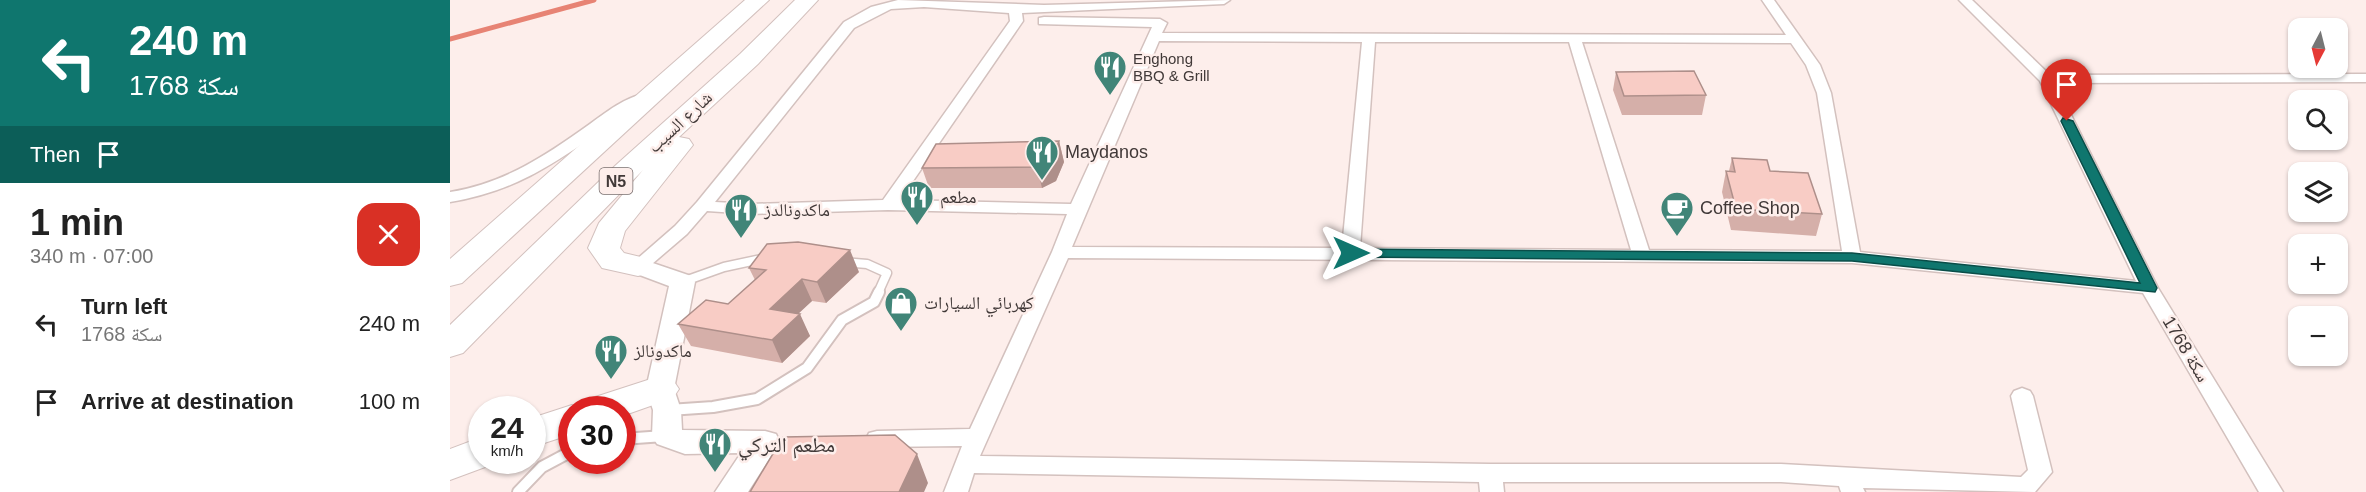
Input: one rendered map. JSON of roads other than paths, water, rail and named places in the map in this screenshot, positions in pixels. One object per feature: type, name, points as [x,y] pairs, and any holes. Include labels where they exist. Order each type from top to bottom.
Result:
[{"type":"highway","name":"شارع السيب","points":[[450,345],[626,171],[748,59],[807,0]]},
{"type":"highway","name":"N5","points":[[786,21],[819,0]]},
{"type":"highway","name":"N5","points":[[450,276],[654,90],[757,1]]},
{"type":"highway","points":[[638,266],[613,261],[604,248],[610,230],[748,59]]},
{"type":"highway","points":[[636,411],[664,412]]},
{"type":"highway","points":[[450,465],[468,458]]},
{"type":"street","points":[[1016,15],[1224,0]]},
{"type":"street","points":[[1768,0],[1813,65],[1824,93],[1852,257]]},
{"type":"street","name":"سكة 1768","points":[[1965,0],[2046,79],[2150,288],[2271,492]]},
{"type":"street","points":[[638,266],[681,230],[704,206],[849,25],[862,15],[896,3],[918,2],[1016,15],[1160,24],[1077,209],[1061,252],[964,464],[956,492]]},
{"type":"street","points":[[888,205],[1016,15]]},
{"type":"street","points":[[1155,37],[1795,39]]},
{"type":"street","points":[[1351,253],[1369,37]]},
{"type":"street","points":[[1575,40],[1641,254]]},
{"type":"street","points":[[2046,79],[2366,78]]},
{"type":"street","points":[[450,197],[475,195],[512,182],[536,170],[621,109],[654,90]]},
{"type":"street","points":[[704,206],[751,209],[888,205],[1077,209]]},
{"type":"street","points":[[1061,252],[1852,257],[2150,288]]},
{"type":"street","points":[[638,266],[682,282],[664,412],[685,443],[777,441],[731,492]]},
{"type":"street","points":[[964,464],[1491,482],[1781,472],[1849,485],[2026,486],[2040,472],[2022,396]]},
{"type":"street","points":[[859,440],[977,437]]},
{"type":"lane","points":[[682,282],[724,267],[768,258],[780,258]]},
{"type":"lane","points":[[636,429],[664,412],[714,407],[758,399],[807,369],[842,320],[874,302],[887,273],[867,264],[826,261]]},
{"type":"lane","points":[[518,492],[528,479],[558,456]]},
{"type":"waterway","points":[[450,39],[594,0]]},
{"type":"place","name":"Enghong BBQ & Grill","points":[[1110,96]]},
{"type":"place","name":"Maydanos","points":[[1042,181]]},
{"type":"place","name":"مطعم","points":[[917,226]]},
{"type":"place","name":"Coffee Shop","points":[[1677,237]]},
{"type":"place","name":"ماكدونالدز","points":[[741,239]]},
{"type":"place","name":"كهربائي السيارات","points":[[901,332]]},
{"type":"place","name":"ماكدونالز","points":[[611,380]]},
{"type":"place","name":"مطعم التركي","points":[[715,473]]}]
